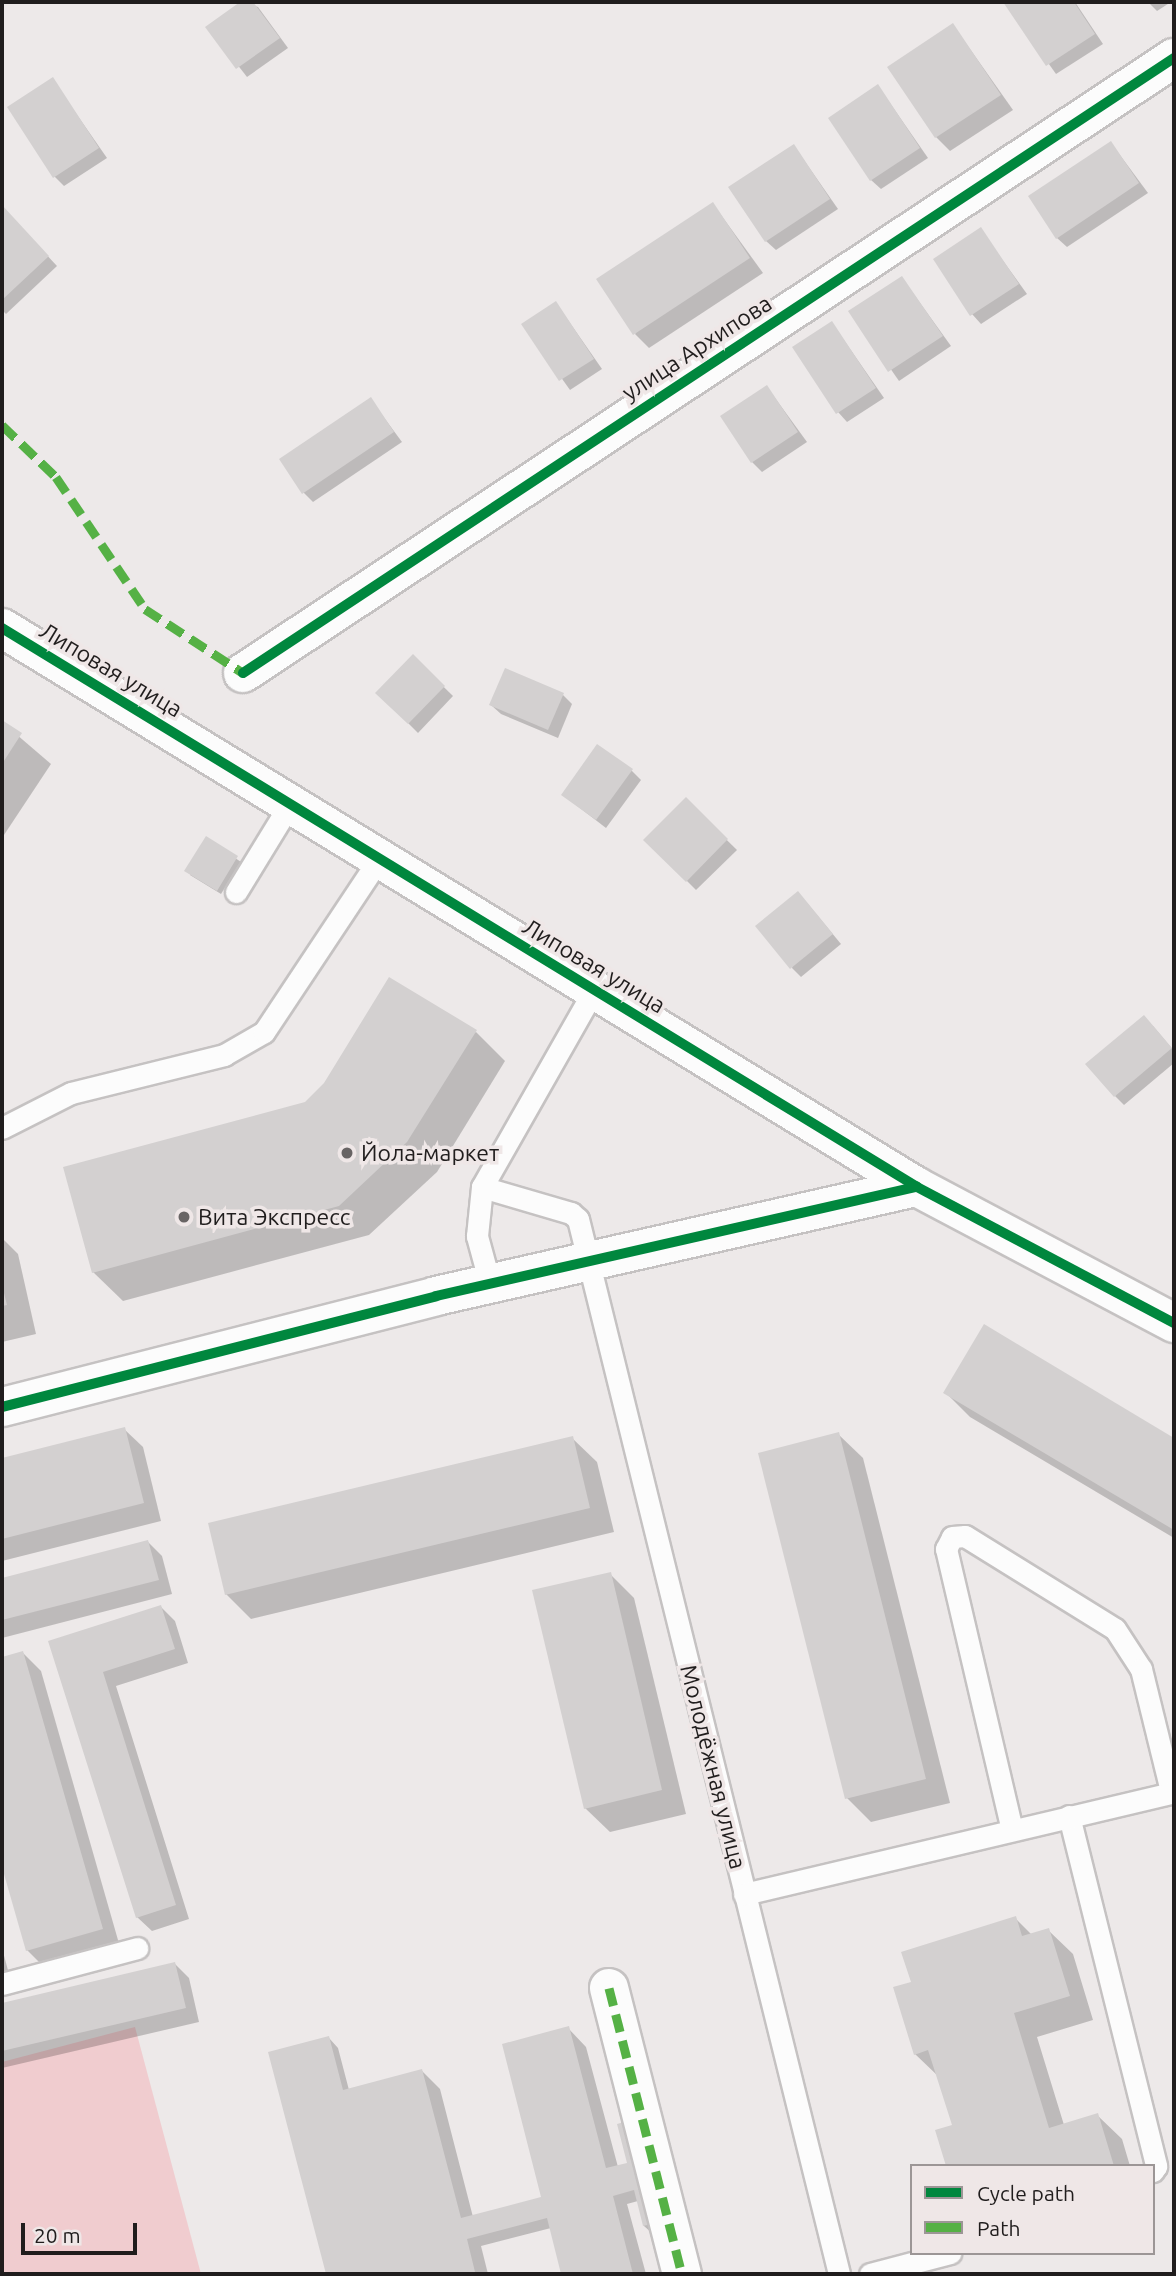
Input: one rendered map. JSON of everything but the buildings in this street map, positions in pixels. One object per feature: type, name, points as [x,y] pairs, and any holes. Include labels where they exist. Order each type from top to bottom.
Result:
[{"type":"street","name":"улица Архипова","points":[[243,673],[1174,58]]},
{"type":"street","name":"Липовая улица","points":[[2,628],[917,1187],[1174,1323]]},
{"type":"street","points":[[2,1407],[588,1260],[917,1187]]},
{"type":"street","points":[[609,1989],[682,2274]]},
{"type":"lane","points":[[236,892],[290,804]]},
{"type":"lane","points":[[2,1128],[71,1093],[224,1055],[264,1032],[379,859]]},
{"type":"lane","points":[[490,1284],[477,1236],[482,1187],[594,990]]},
{"type":"lane","name":"Молодёжная улица","points":[[482,1187],[572,1213],[588,1260],[839,2274]]},
{"type":"lane","points":[[744,1894],[1173,1792],[1141,1669],[1115,1629],[965,1536],[952,1537],[946,1549],[1012,1830]]},
{"type":"lane","points":[[1069,1816],[1155,2168]]},
{"type":"lane","points":[[2,1984],[137,1948]]},
{"type":"lane","points":[[870,2274],[942,2255]]},
{"type":"shaded area","points":[[135,2027],[201,2274],[2,2274],[2,2062]]},
{"type":"marked path","points":[[2,425],[56,477],[145,609],[243,673]]},
{"type":"marked path","points":[[609,1988],[682,2274]]},
{"type":"cycle path","points":[[243,673],[1174,58]]},
{"type":"cycle path","points":[[2,628],[917,1187],[1174,1323]]},
{"type":"cycle path","points":[[2,1407],[436,1296],[917,1187]]},
{"type":"place","name":"Йола-маркет","points":[[347,1153]]},
{"type":"place","name":"Вита Экспресс","points":[[184,1217]]}]
